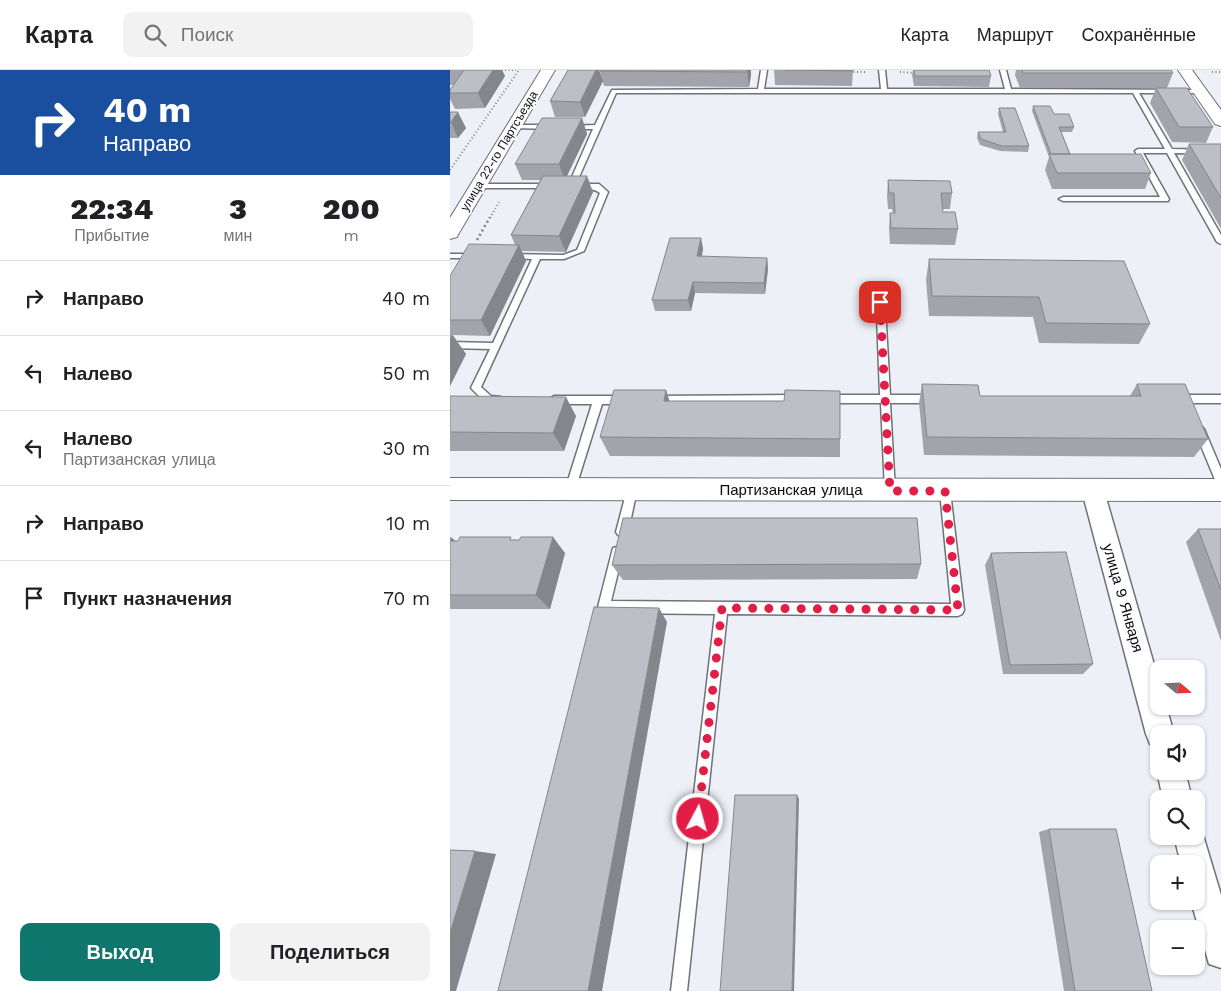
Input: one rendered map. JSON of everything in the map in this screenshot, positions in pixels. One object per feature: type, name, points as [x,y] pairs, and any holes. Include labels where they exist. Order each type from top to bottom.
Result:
[{"type":"street","name":"улица 22-го Партсъезда","points":[[453,224],[515,127],[548,70]]},
{"type":"street","points":[[1185,70],[1208,99],[1221,121]]},
{"type":"street","name":"Партизанская улица","points":[[450,489],[1221,490]]},
{"type":"street","name":"улица 9 Января","points":[[1093,491],[1158,725]]},
{"type":"street","points":[[1191,845],[1221,952]]},
{"type":"lane","points":[[761,91],[764,70]]},
{"type":"lane","points":[[882,70],[884,91]]},
{"type":"lane","points":[[1003,70],[1008,91]]},
{"type":"lane","points":[[572,186],[614,91],[1135,91],[1208,99]]},
{"type":"lane","points":[[1135,91],[1221,242]]},
{"type":"lane","points":[[515,127],[597,127]]},
{"type":"lane","points":[[1063,199],[1165,199],[1138,151],[1221,152]]},
{"type":"lane","points":[[478,186],[596,186],[604,192],[580,251],[564,257],[498,256]]},
{"type":"lane","points":[[450,256],[488,256]]},
{"type":"lane","points":[[509,400],[489,400],[476,388],[536,256]]},
{"type":"lane","points":[[880,289],[890,491]]},
{"type":"lane","points":[[450,345],[496,346]]},
{"type":"lane","points":[[548,400],[944,399]]},
{"type":"lane","points":[[1168,399],[1191,408],[1221,399]]},
{"type":"lane","points":[[570,490],[598,400]]},
{"type":"lane","points":[[1191,408],[1221,482]]},
{"type":"lane","points":[[632,490],[604,607],[958,610],[945,491]]},
{"type":"lane","points":[[679,991],[722,608]]},
{"type":"path","points":[[497,70],[517,70]]},
{"type":"path","points":[[450,170],[517,70]]},
{"type":"path","points":[[1210,72],[1221,72]]},
{"type":"building","points":[[464,70],[493,70],[478,93],[450,93],[450,90]]},
{"type":"building","points":[[568,70],[596,70],[580,102],[550,101]]},
{"type":"building","points":[[747,70],[747,72],[600,71]]},
{"type":"building","points":[[785,70],[853,70],[853,71]]},
{"type":"building","points":[[914,70],[989,70],[991,76],[915,76]]},
{"type":"building","points":[[1022,70],[1171,70],[1173,73],[1023,73]]},
{"type":"building","points":[[1156,88],[1187,88],[1213,127],[1179,127]]},
{"type":"building","points":[[1033,106],[1050,106],[1054,114],[1069,114],[1074,127],[1059,127],[1070,154],[1051,154]]},
{"type":"building","points":[[999,108],[1015,108],[1029,146],[1002,146],[981,139],[978,132],[1006,132]]},
{"type":"building","points":[[450,112],[458,112],[451,122],[450,122]]},
{"type":"building","points":[[542,118],[582,118],[559,164],[515,164]]},
{"type":"building","points":[[1189,144],[1221,144],[1221,198]]},
{"type":"building","points":[[1049,154],[1141,154],[1151,173],[1057,173]]},
{"type":"building","points":[[543,176],[587,176],[559,236],[511,235]]},
{"type":"building","points":[[888,180],[950,181],[952,193],[941,193],[943,212],[955,212],[958,229],[891,228],[890,213],[895,213],[894,193],[889,193]]},
{"type":"building","points":[[670,238],[701,238],[697,256],[767,258],[764,283],[693,282],[688,300],[652,300]]},
{"type":"building","points":[[469,244],[519,245],[481,320],[450,320],[450,276]]},
{"type":"building","points":[[929,259],[1124,261],[1150,324],[1046,323],[1039,297],[932,296]]},
{"type":"building","points":[[922,384],[978,385],[980,396],[1141,396],[1137,384],[1185,384],[1208,439],[927,437]]},
{"type":"building","points":[[614,390],[666,390],[664,401],[784,401],[785,390],[840,391],[840,439],[600,437]]},
{"type":"building","points":[[450,396],[566,397],[553,433],[450,432]]},
{"type":"building","points":[[623,518],[917,518],[921,564],[612,565]]},
{"type":"building","points":[[1198,529],[1221,529],[1221,590]]},
{"type":"building","points":[[460,537],[511,537],[510,540],[519,540],[521,537],[553,537],[536,595],[450,595],[450,541],[458,541]]},
{"type":"building","points":[[1066,552],[1093,664],[1010,665],[991,553]]},
{"type":"building","points":[[594,607],[659,608],[588,991],[498,991]]},
{"type":"building","points":[[735,795],[797,795],[792,991],[720,991]]},
{"type":"building","points":[[1049,829],[1116,829],[1152,991],[1075,991]]},
{"type":"building","points":[[450,850],[475,851],[450,933]]},
{"type":"route","points":[[698,819],[722,608],[958,610],[945,491],[890,491],[880,302]]}]
